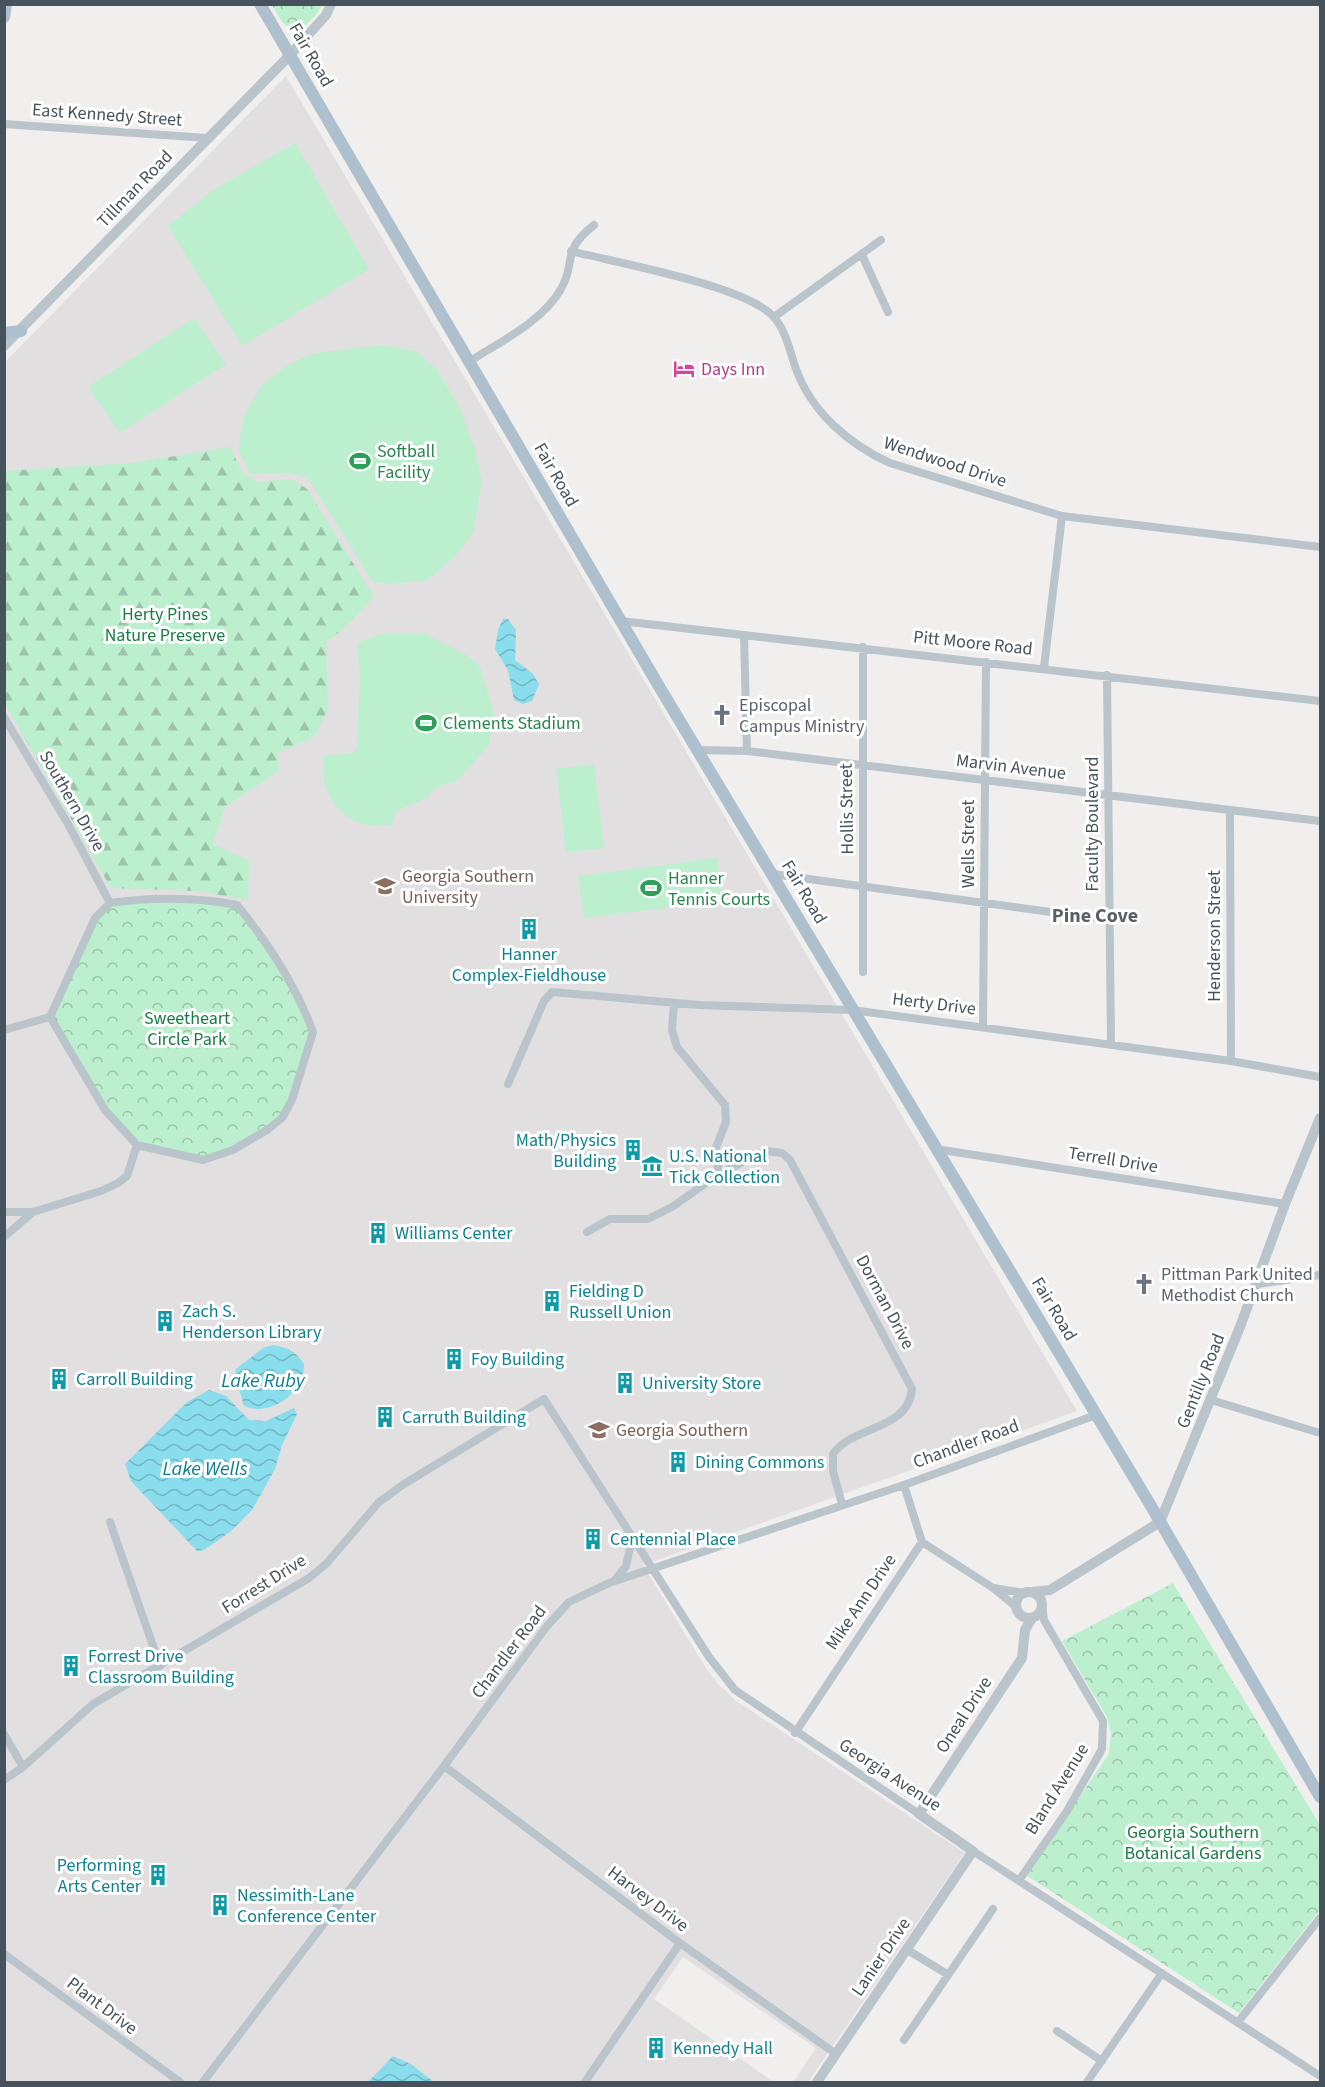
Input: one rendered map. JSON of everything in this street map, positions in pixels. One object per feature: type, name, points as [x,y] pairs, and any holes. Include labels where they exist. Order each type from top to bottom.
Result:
[{"type":"main road","points":[[4,17],[6,4]]},
{"type":"main road","name":"Fair Road","points":[[260,4],[697,750],[1160,1522],[1320,1797]]},
{"type":"main road","points":[[4,333],[21,331]]},
{"type":"street","name":"Tillman Road","points":[[4,346],[290,55],[326,15],[331,4]]},
{"type":"street","name":"East Kennedy Street","points":[[4,124],[207,138]]},
{"type":"street","points":[[470,361],[538,315],[561,290],[571,251],[579,236],[594,225]]},
{"type":"street","points":[[774,317],[880,240]]},
{"type":"street","name":"Wendwood Drive","points":[[571,251],[727,291],[753,301],[774,317],[789,343],[806,392],[836,427],[865,452],[953,484],[1062,516],[1320,547]]},
{"type":"street","points":[[862,255],[888,312]]},
{"type":"street","points":[[1044,667],[1062,516]]},
{"type":"street","name":"Pitt Moore Road","points":[[621,621],[1044,667],[1320,701]]},
{"type":"street","points":[[744,635],[747,751]]},
{"type":"street","name":"Hollis Street","points":[[863,972],[864,647]]},
{"type":"street","name":"Wells Street","points":[[983,1027],[986,662]]},
{"type":"street","name":"Faculty Boulevard","points":[[1107,675],[1111,1044]]},
{"type":"street","name":"Southern Drive","points":[[4,717],[68,824],[110,903]]},
{"type":"street","name":"Marvin Avenue","points":[[697,750],[747,751],[863,767],[1320,821]]},
{"type":"street","name":"Henderson Street","points":[[1230,811],[1231,1061]]},
{"type":"street","points":[[772,874],[1108,920]]},
{"type":"street","points":[[4,1030],[50,1017],[95,918],[110,903],[172,898],[210,900],[237,905],[283,967],[314,1032],[292,1100],[282,1118],[267,1130],[233,1150],[203,1160],[137,1145],[105,1110],[50,1017]]},
{"type":"street","name":"Herty Drive","points":[[508,1084],[544,1001],[552,992],[674,1003],[852,1010],[1231,1061],[1320,1077]]},
{"type":"street","points":[[674,1003],[672,1030],[677,1047],[724,1105],[726,1122],[715,1150],[719,1174]]},
{"type":"street","name":"Gentilly Road","points":[[1160,1522],[1257,1284],[1285,1204],[1320,1118]]},
{"type":"street","points":[[4,1212],[33,1212],[101,1191],[118,1183],[127,1176],[137,1145]]},
{"type":"street","name":"Terrell Drive","points":[[936,1149],[1285,1204]]},
{"type":"street","name":"Dorman Drive","points":[[587,1232],[610,1219],[648,1219],[672,1207],[719,1174],[765,1151],[782,1153],[790,1160],[912,1389],[911,1400],[903,1413],[842,1446],[833,1454],[833,1471],[842,1504]]},
{"type":"street","points":[[4,1237],[33,1212]]},
{"type":"street","points":[[1257,1284],[1320,1275]]},
{"type":"street","name":"Georgia Avenue","points":[[544,1399],[709,1657],[735,1690],[795,1733],[973,1851],[1020,1879],[1320,2076]]},
{"type":"street","name":"Forrest Drive","points":[[4,1780],[23,1767],[93,1704],[309,1578],[327,1563],[373,1507],[404,1484],[544,1399]]},
{"type":"street","points":[[1211,1400],[1320,1433]]},
{"type":"street","name":"Chandler Road","points":[[203,2082],[444,1766],[547,1626],[569,1602],[613,1582],[904,1485],[1096,1415]]},
{"type":"street","points":[[904,1485],[922,1542],[993,1588],[1026,1618],[1037,1618],[1050,1590]]},
{"type":"street","points":[[110,1521],[160,1666]]},
{"type":"street","points":[[993,1588],[1028,1593],[1050,1590],[1160,1522]]},
{"type":"street","points":[[613,1582],[626,1566],[633,1538]]},
{"type":"street","name":"Mike Ann Drive","points":[[795,1733],[922,1542]]},
{"type":"street","points":[[1028,1593],[1042,1604]]},
{"type":"street","points":[[1025,1630],[1017,1610],[1017,1598],[1028,1593]]},
{"type":"street","name":"Oneal Drive","points":[[919,1814],[1022,1658],[1025,1630],[1037,1618]]},
{"type":"street","name":"Bland Avenue","points":[[1020,1879],[1067,1811],[1102,1749],[1104,1736],[1103,1721],[1037,1618]]},
{"type":"street","points":[[4,1734],[23,1767]]},
{"type":"street","name":"Harvey Drive","points":[[444,1766],[680,1943],[836,2054]]},
{"type":"street","name":"Lanier Drive","points":[[817,2082],[973,1851]]},
{"type":"street","points":[[903,2040],[993,1909]]},
{"type":"street","points":[[1238,2022],[1320,1918]]},
{"type":"street","points":[[585,2082],[680,1943]]},
{"type":"street","points":[[906,1950],[947,1974]]},
{"type":"street","name":"Plant Drive","points":[[4,1954],[180,2082]]},
{"type":"street","points":[[1087,2082],[1162,1974]]},
{"type":"street","points":[[1057,2031],[1102,2061]]},
{"type":"shaded area","name":"Georgia Southern University","points":[[286,76],[1077,1411],[643,1565],[704,1665],[717,1683],[735,1700],[965,1853],[808,2082],[793,2082],[816,2048],[683,1957],[654,1999],[774,2082],[5,2082],[5,362]]},
{"type":"green space","points":[[272,5],[322,5],[311,20],[296,29],[285,25]]},
{"type":"green space","points":[[295,143],[369,269],[242,346],[168,226],[213,190]]},
{"type":"green space","points":[[194,318],[226,364],[120,433],[88,387]]},
{"type":"green space","name":"Softball Facility","points":[[382,345],[416,351],[436,369],[459,406],[474,446],[482,482],[473,532],[457,554],[425,581],[390,584],[373,582],[307,477],[289,473],[250,474],[238,449],[244,416],[261,386],[287,365],[315,353]]},
{"type":"green space","name":"Herty Pines Nature Preserve","points":[[230,447],[242,472],[257,482],[292,479],[307,489],[374,597],[341,631],[326,642],[328,709],[314,737],[277,753],[279,771],[225,807],[213,844],[249,861],[248,900],[197,891],[111,888],[5,704],[5,471],[133,463]]},
{"type":"green space","name":"Clements Stadium","points":[[381,634],[425,634],[468,656],[480,667],[493,710],[489,745],[458,780],[436,787],[427,798],[396,811],[392,825],[374,826],[356,821],[338,808],[331,800],[327,790],[323,768],[324,756],[352,753],[357,749],[360,676],[357,643]]},
{"type":"green space","points":[[594,764],[604,848],[566,852],[556,769]]},
{"type":"green space","name":"Hanner Tennis Courts","points":[[717,858],[723,901],[584,918],[578,876]]},
{"type":"green space","name":"Sweetheart Circle Park","points":[[144,898],[237,905],[266,943],[313,1032],[292,1100],[267,1130],[203,1160],[137,1145],[105,1110],[50,1017],[95,918],[110,903]]},
{"type":"green space","name":"Georgia Southern Botanical Gardens","points":[[1173,1583],[1320,1825],[1320,1910],[1239,2013],[1026,1875],[1109,1754],[1111,1733],[1107,1717],[1062,1641]]},
{"type":"water","points":[[503,619],[508,619],[516,630],[515,660],[532,673],[539,684],[532,701],[523,704],[514,700],[508,670],[495,649],[498,630]]},
{"type":"water","name":"Lake Ruby","points":[[273,1345],[291,1350],[304,1364],[299,1385],[283,1401],[273,1406],[263,1409],[243,1405],[235,1379],[236,1369],[263,1348]]},
{"type":"water","name":"Lake Wells","points":[[209,1390],[226,1396],[249,1420],[266,1421],[294,1408],[297,1414],[282,1445],[275,1469],[252,1510],[230,1532],[204,1550],[197,1551],[131,1481],[125,1464],[187,1402]]},
{"type":"water","points":[[393,2056],[411,2064],[434,2082],[368,2082]]},
{"type":"place","name":"Days Inn","points":[[684,369]]},
{"type":"place","name":"Softball Facility","points":[[360,461]]},
{"type":"place","name":"Episcopal Campus Ministry","points":[[722,715]]},
{"type":"place","name":"Clements Stadium","points":[[426,723]]},
{"type":"place","name":"Georgia Southern University","points":[[385,886]]},
{"type":"place","name":"Hanner Tennis Courts","points":[[651,888]]},
{"type":"place","name":"Hanner Complex-Fieldhouse","points":[[529,929]]},
{"type":"place","name":"Math/Physics Building","points":[[633,1150]]},
{"type":"place","name":"U.S. National Tick Collection","points":[[652,1166]]},
{"type":"place","name":"Williams Center","points":[[378,1233]]},
{"type":"place","name":"Pittman Park United Methodist Church","points":[[1144,1284]]},
{"type":"place","name":"Fielding D Russell Union","points":[[552,1301]]},
{"type":"place","name":"Zach S. Henderson Library","points":[[165,1321]]},
{"type":"place","name":"Foy Building","points":[[454,1359]]},
{"type":"place","name":"Carroll Building","points":[[59,1379]]},
{"type":"place","name":"University Store","points":[[625,1383]]},
{"type":"place","name":"Carruth Building","points":[[385,1417]]},
{"type":"place","name":"Georgia Southern","points":[[599,1430]]},
{"type":"place","name":"Dining Commons","points":[[678,1462]]},
{"type":"place","name":"Centennial Place","points":[[593,1539]]},
{"type":"place","name":"Forrest Drive Classroom Building","points":[[71,1666]]},
{"type":"place","name":"Performing Arts Center","points":[[158,1875]]},
{"type":"place","name":"Nessimith-Lane Conference Center","points":[[220,1905]]},
{"type":"place","name":"Kennedy Hall","points":[[656,2048]]},
{"type":"district","name":"Pine Cove","points":[[1095,916]]}]
